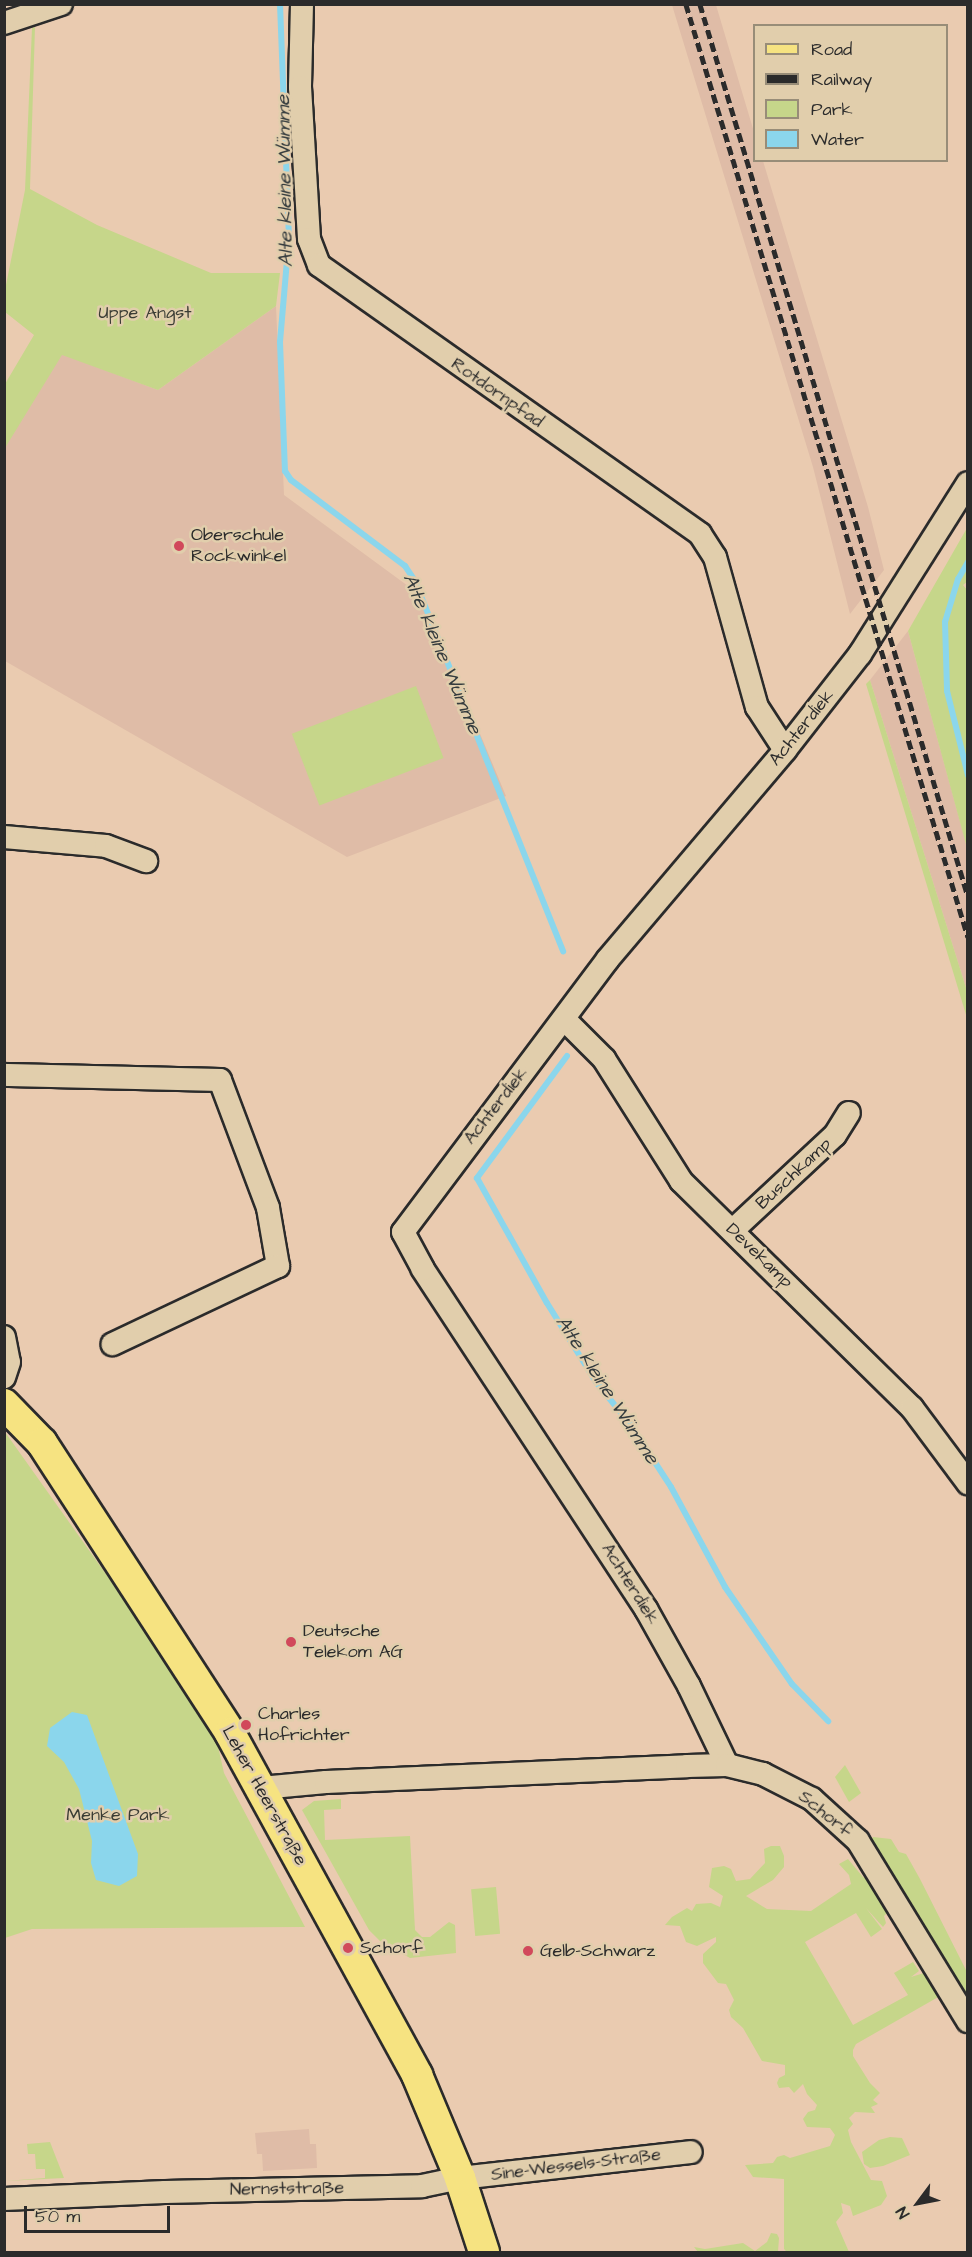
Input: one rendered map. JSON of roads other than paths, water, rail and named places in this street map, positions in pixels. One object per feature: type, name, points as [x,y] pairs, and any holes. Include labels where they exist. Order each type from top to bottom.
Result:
[{"type":"main road","name":"Leher Heerstraße","points":[[4,1404],[47,1450],[230,1733],[417,2074],[460,2178],[483,2253]]},
{"type":"street","points":[[4,23],[61,4]]},
{"type":"street","name":"Rotdornpfad","points":[[302,4],[300,87],[308,227],[309,239],[319,265],[700,534],[715,557],[757,707],[784,750]]},
{"type":"street","name":"Achterdiek","points":[[728,1765],[689,1686],[645,1608],[423,1269],[403,1232],[608,959],[784,750],[860,654],[968,483]]},
{"type":"street","points":[[4,837],[106,846],[146,861]]},
{"type":"street","name":"Devekamp","points":[[564,1019],[604,1059],[681,1181],[912,1408],[968,1483]]},
{"type":"street","points":[[4,1075],[220,1080],[267,1208],[278,1266],[113,1344]]},
{"type":"street","name":"Buschkamp","points":[[733,1230],[836,1135],[849,1113]]},
{"type":"street","points":[[4,1336],[9,1362],[4,1377]]},
{"type":"street","name":"Schorf","points":[[261,1788],[337,1782],[728,1765],[763,1774],[812,1799],[858,1840],[968,2021]]},
{"type":"street","name":"Sine-Wessels-Straße","points":[[460,2178],[692,2152]]},
{"type":"street","name":"Nernststraße","points":[[4,2199],[165,2192],[422,2186],[460,2178]]},
{"type":"water","points":[[72,1712],[87,1715],[138,1854],[137,1876],[119,1886],[96,1880],[91,1863],[92,1841],[79,1789],[64,1762],[47,1746],[50,1728]]},
{"type":"waterway","name":"Alte kleine Wümme","points":[[280,4],[289,237],[280,342],[285,471],[291,480],[405,566],[415,581],[563,951]]},
{"type":"waterway","points":[[968,562],[958,579],[945,622],[947,691],[968,775]]},
{"type":"waterway","name":"Alte kleine Wümme","points":[[567,1056],[477,1178],[547,1303],[596,1382],[630,1424],[671,1487],[725,1587],[792,1684],[828,1721]]},
{"type":"railway","points":[[686,4],[968,937]]},
{"type":"railway","points":[[700,4],[968,896]]},
{"type":"place","name":"Oberschule Rockwinkel","points":[[179,546]]},
{"type":"place","name":"Deutsche Telekom AG","points":[[291,1642]]},
{"type":"place","name":"Charles Hofrichter","points":[[246,1725]]},
{"type":"place","name":"Schorf","points":[[348,1948]]},
{"type":"place","name":"Gelb-Schwarz","points":[[528,1951]]},
{"type":"park label","name":"Uppe Angst","points":[[145,313]]},
{"type":"park label","name":"Menke Park","points":[[118,1815]]}]
